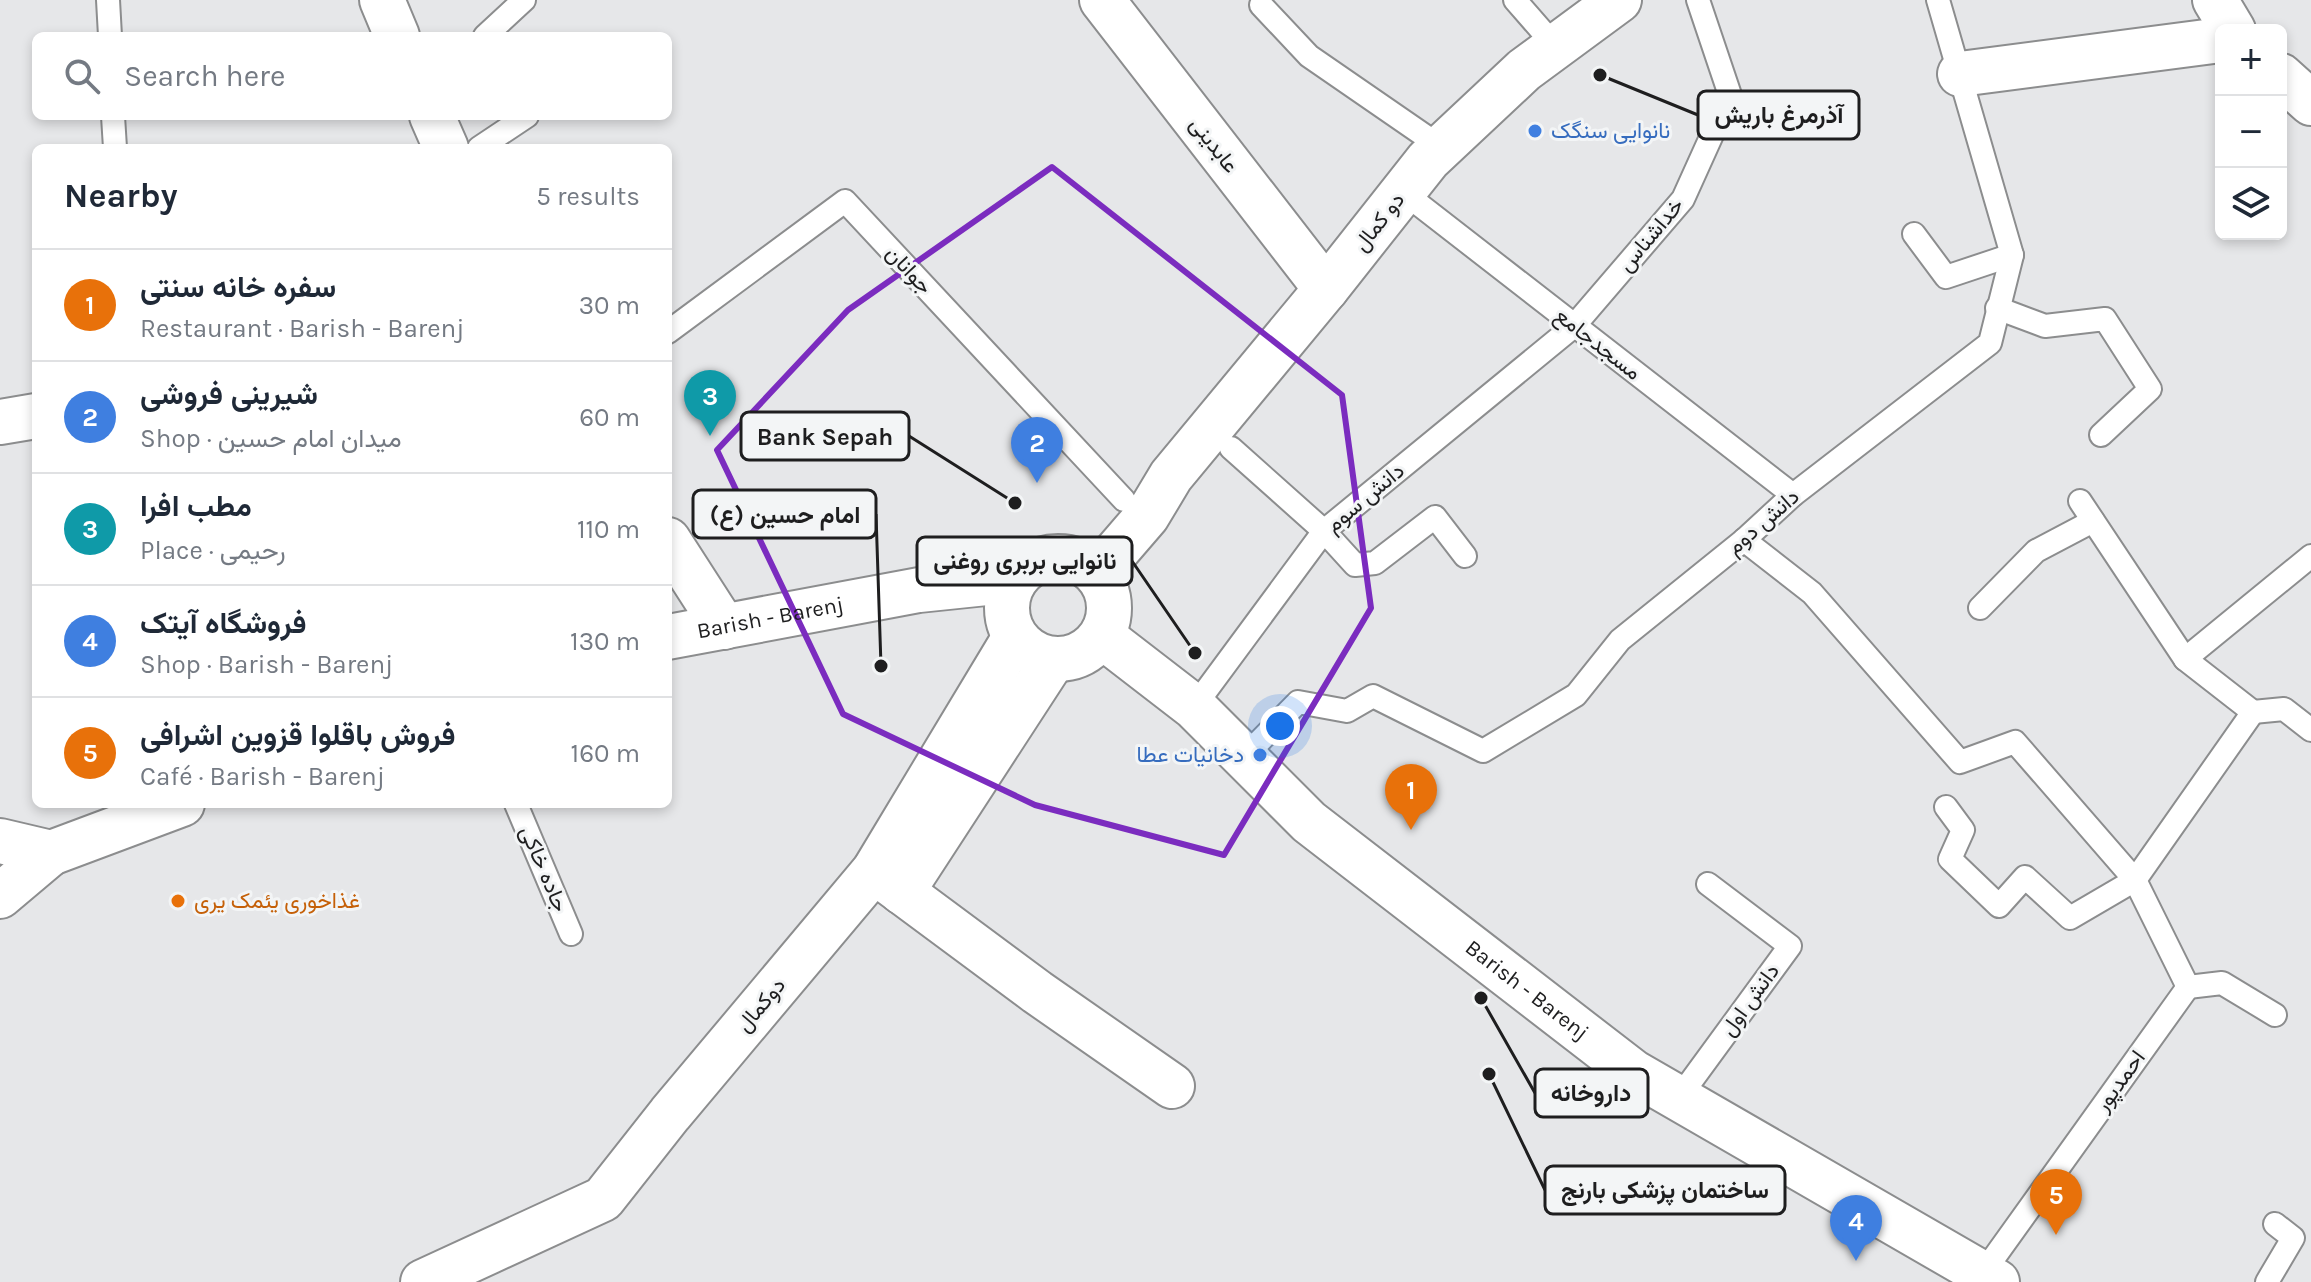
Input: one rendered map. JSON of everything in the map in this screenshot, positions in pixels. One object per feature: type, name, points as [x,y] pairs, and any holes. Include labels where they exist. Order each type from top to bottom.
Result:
[{"type":"main road","points":[[382,0],[395,32]]},
{"type":"main road","name":"عابدینی","points":[[1102,0],[1326,289]]},
{"type":"main road","name":"دو کمال","points":[[1085,566],[1147,516],[1171,476],[1441,147],[1524,70],[1619,0]]},
{"type":"main road","points":[[2215,0],[2229,24]]},
{"type":"main road","points":[[1960,74],[2215,41]]},
{"type":"main road","points":[[2287,81],[2311,103]]},
{"type":"main road","points":[[434,120],[444,144]]},
{"type":"main road","points":[[0,422],[32,417]]},
{"type":"main road","name":"دو کمال","points":[[1085,566],[1124,500],[1171,476]]},
{"type":"main road","points":[[672,546],[724,627]]},
{"type":"main road","points":[[1051,557],[1085,566],[1108,593],[1110,615],[1102,636],[1081,655],[1053,660],[1031,653],[1015,637],[1007,618],[1008,598],[1015,580],[1031,564],[1051,557]]},
{"type":"main road","name":"Barish - Barenj","points":[[672,636],[919,590],[1015,580]]},
{"type":"main road","name":"Barish - Barenj","points":[[1102,636],[1194,707],[1309,822],[1633,1072],[1990,1277]]},
{"type":"main road","name":"دوکمال","points":[[423,1282],[603,1199],[670,1114],[888,881],[1015,637]]},
{"type":"main road","points":[[1053,660],[888,881],[1037,992],[1172,1086]]},
{"type":"main road","points":[[0,896],[51,853],[171,808]]},
{"type":"main road","points":[[0,841],[51,853]]},
{"type":"lane","points":[[108,0],[110,32]]},
{"type":"lane","points":[[489,32],[524,0]]},
{"type":"lane","points":[[1515,0],[1556,47]]},
{"type":"lane","name":"خداشناس","points":[[1574,326],[1683,199],[1730,95],[1698,0]]},
{"type":"lane","points":[[1914,234],[1946,277],[2012,255],[1938,0]]},
{"type":"lane","points":[[1261,5],[1309,56],[1441,147]]},
{"type":"lane","points":[[113,120],[115,144]]},
{"type":"lane","points":[[485,144],[521,120]]},
{"type":"lane","name":"مسجدجامع","points":[[1403,192],[1793,495]]},
{"type":"lane","name":"جوانان","points":[[672,329],[845,201],[1124,500]]},
{"type":"lane","name":"دانش دوم","points":[[1244,757],[1298,702],[1347,711],[1373,696],[1483,751],[1576,695],[1620,640],[1744,540],[1793,495],[1990,343],[2012,255]]},
{"type":"lane","points":[[1997,308],[2045,326],[2105,319],[2150,389],[2101,435]]},
{"type":"lane","name":"دانش سوم","points":[[1194,707],[1324,531],[1574,326]]},
{"type":"lane","points":[[1231,448],[1324,531],[1355,565],[1375,563],[1435,517],[1465,556]]},
{"type":"lane","points":[[2080,501],[2185,659],[2253,712],[2284,709],[2311,730]]},
{"type":"lane","points":[[1980,608],[2036,551],[2093,521]]},
{"type":"lane","points":[[1744,540],[1812,593],[1960,762],[2015,742],[2135,880],[2188,987],[2222,983],[2275,1015]]},
{"type":"lane","points":[[2185,659],[2311,556]]},
{"type":"lane","points":[[1946,807],[1963,830],[1950,859],[1999,906],[2025,877],[2070,918],[2135,880],[2253,712]]},
{"type":"lane","name":"جاده خاکی","points":[[518,808],[571,934]]},
{"type":"lane","name":"دانش اول","points":[[1678,1099],[1790,946],[1708,884]]},
{"type":"lane","name":"احمدپور","points":[[1990,1277],[2188,987]]},
{"type":"lane","points":[[2267,1282],[2293,1238],[2275,1224]]},
{"type":"highlighted area","points":[[1052,167],[1342,395],[1371,608],[1224,855],[1035,805],[843,714],[717,450],[848,310]]},
{"type":"place","name":"آذرمرغ باریش","points":[[1600,75]]},
{"type":"place","name":"نانوایی سنگک","points":[[1535,131]]},
{"type":"place","name":"مطب افرا","points":[[710,436]]},
{"type":"place","name":"شیرینی فروشی","points":[[1037,483]]},
{"type":"place","name":"Bank Sepah","points":[[1015,503]]},
{"type":"place","name":"نانوایی بربری روغنی","points":[[1195,653]]},
{"type":"place","name":"امام حسین (ع)","points":[[881,666]]},
{"type":"place","name":"دخانیات عطا","points":[[1260,755]]},
{"type":"place","name":"سفره خانه سنتی","points":[[1411,830]]},
{"type":"place","name":"غذاخوری یئمک یری","points":[[178,901]]},
{"type":"place","name":"داروخانه","points":[[1481,998]]},
{"type":"place","name":"ساختمان پزشکی بارنج","points":[[1489,1074]]},
{"type":"place","name":"فروش باقلوا قزوین اشرافی","points":[[2056,1235]]},
{"type":"place","name":"فروشگاه آیتک","points":[[1856,1261]]}]
